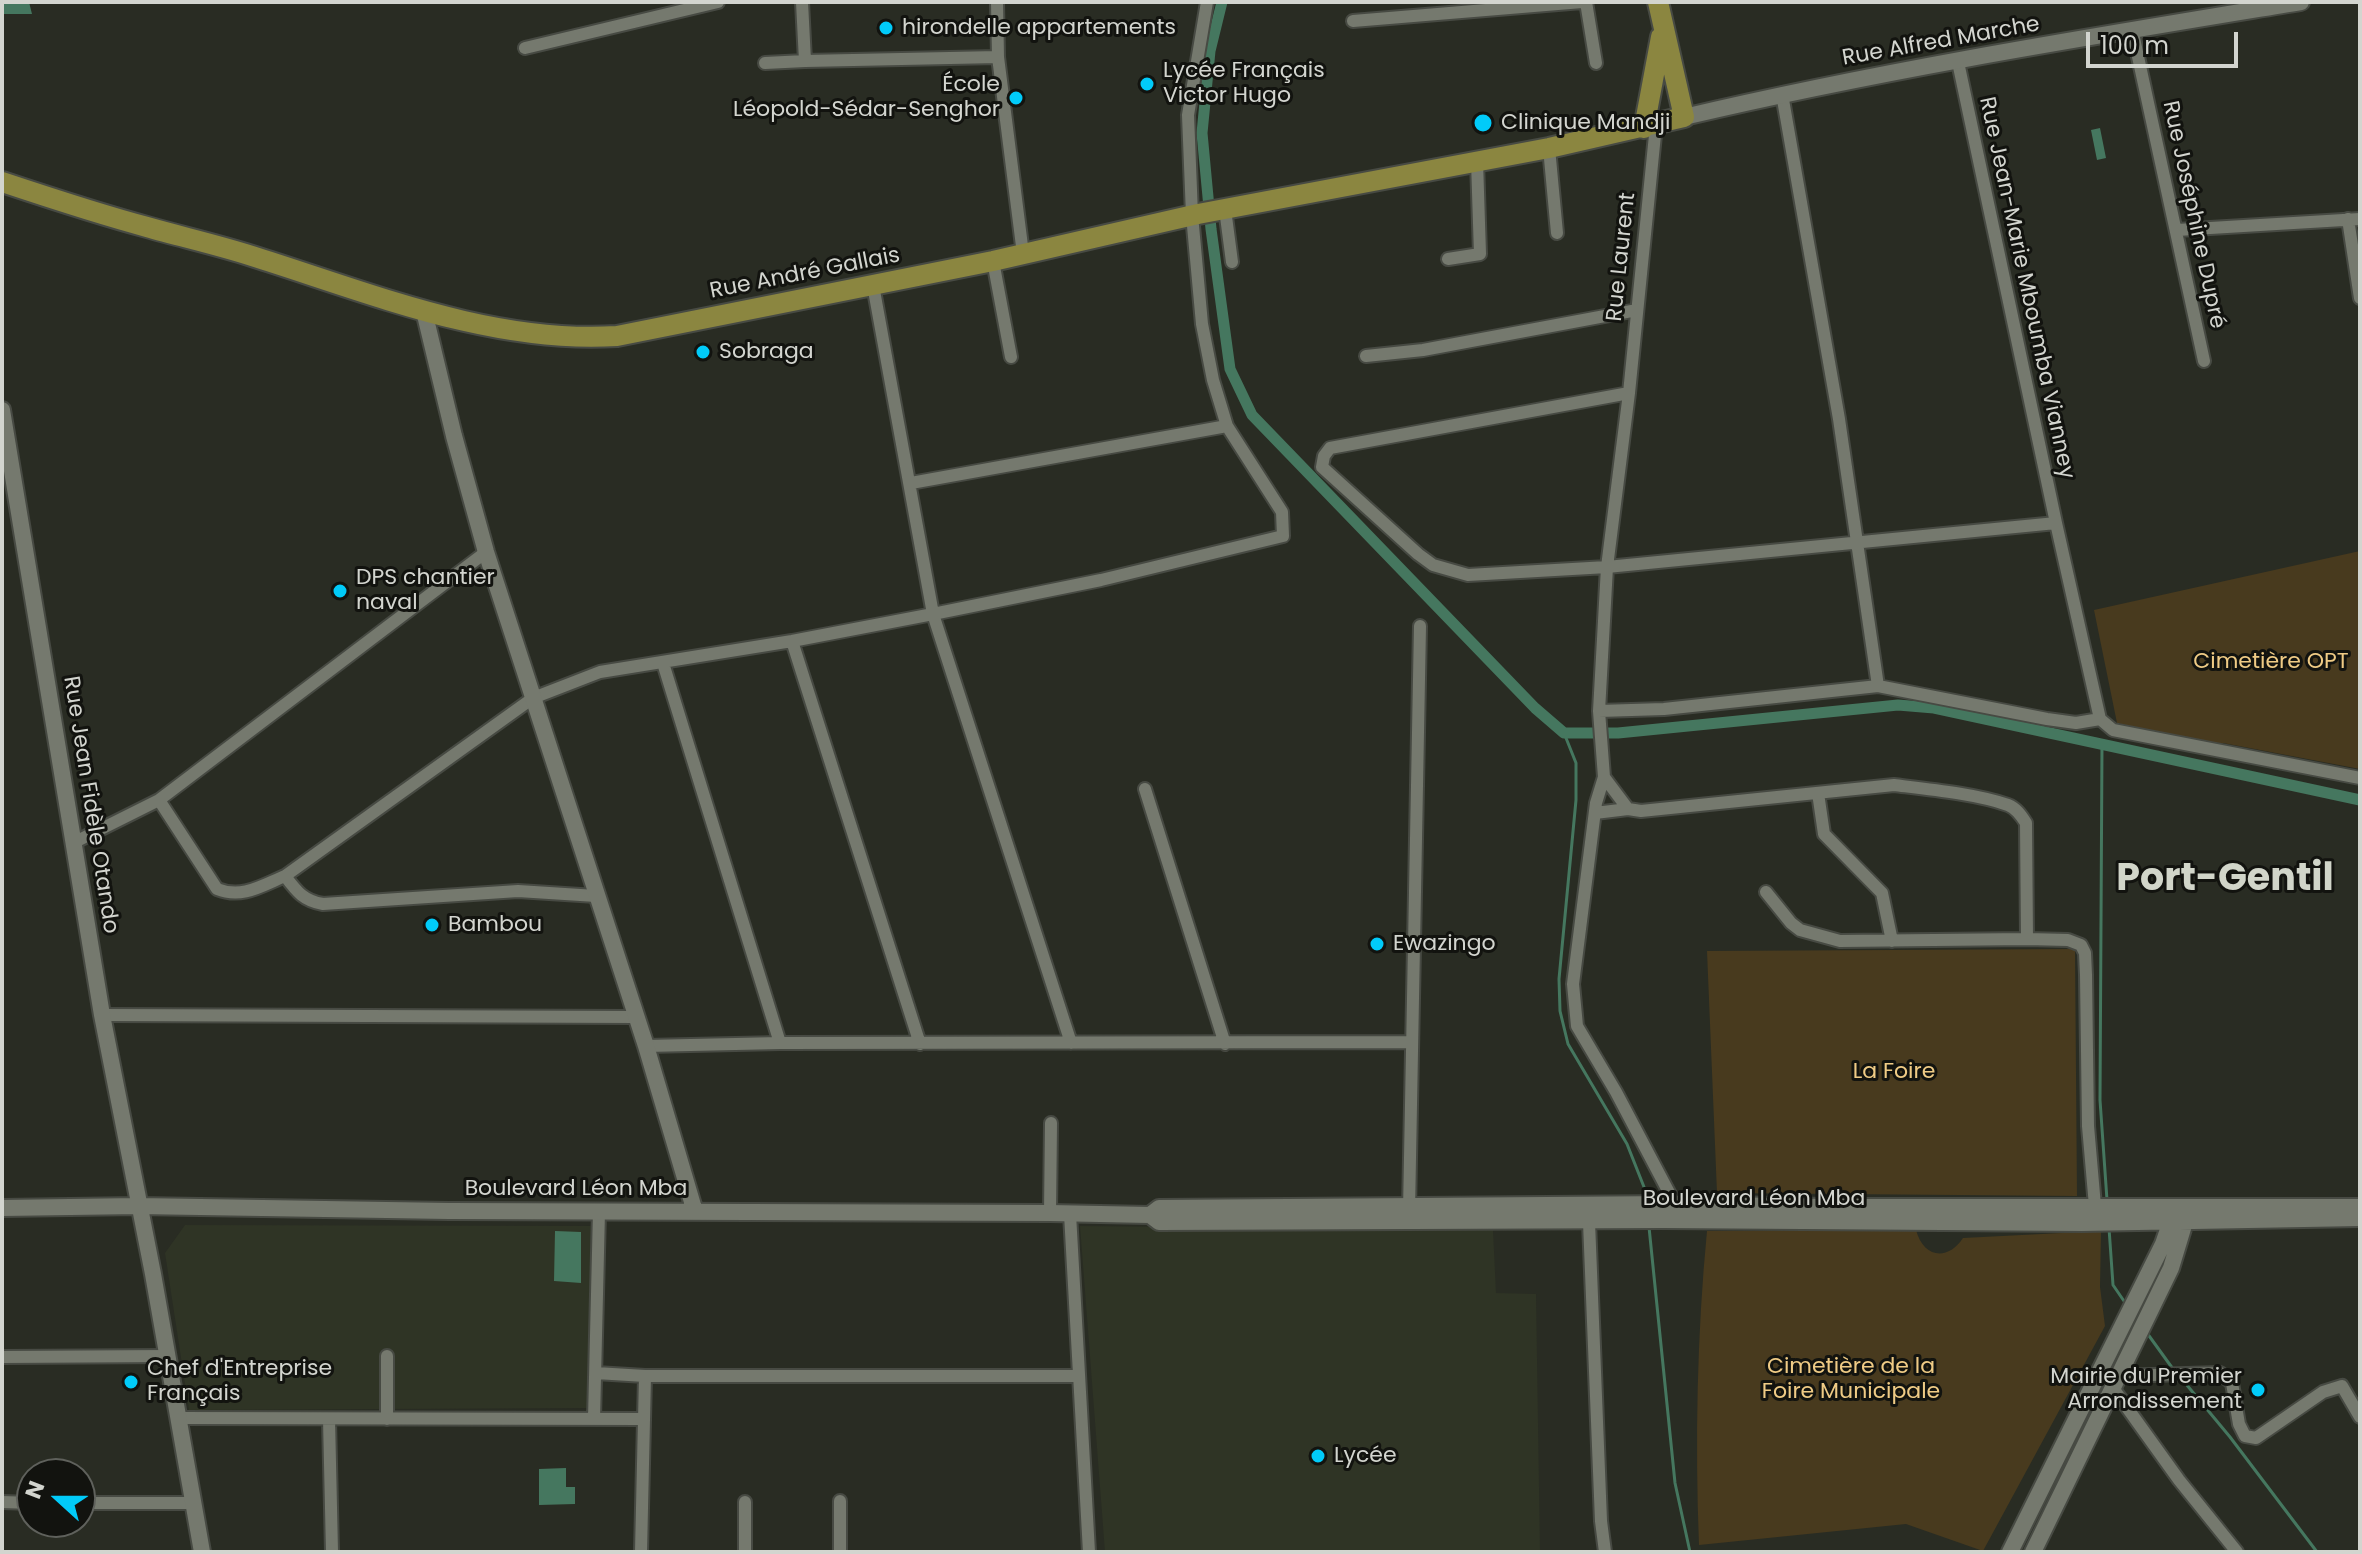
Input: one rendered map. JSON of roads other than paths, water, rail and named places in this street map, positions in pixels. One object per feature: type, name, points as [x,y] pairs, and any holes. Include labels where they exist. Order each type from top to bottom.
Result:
[{"type":"main road","points":[[1658,2],[1684,117]]},
{"type":"main road","points":[[1650,127],[1662,29]]},
{"type":"main road","name":"Rue André Gallais","points":[[2,182],[424,311],[499,328],[589,337],[617,336],[993,261],[1195,215],[1549,148],[1684,117]]},
{"type":"street","points":[[525,48],[718,2]]},
{"type":"street","points":[[802,2],[805,61]]},
{"type":"street","points":[[997,2],[998,57],[1023,254]]},
{"type":"street","points":[[159,800],[217,889],[231,895],[242,894],[285,876],[533,698],[600,672],[792,641],[933,614],[1101,580],[1283,536],[1282,512],[1227,426],[1213,380],[1202,324],[1188,115],[1207,2]]},
{"type":"street","points":[[1353,21],[1584,2],[1596,63]]},
{"type":"street","name":"Rue Alfred Marche","points":[[1684,117],[1782,94],[2132,29],[2301,2]]},
{"type":"street","name":"Rue Joséphine Dupré","points":[[2132,29],[2204,361]]},
{"type":"street","points":[[765,63],[998,57]]},
{"type":"street","name":"Rue Jean-Marie Mboumba Vianney","points":[[1958,62],[2100,719]]},
{"type":"street","points":[[1782,94],[1859,541],[1878,686]]},
{"type":"street","name":"Rue Laurent","points":[[1650,127],[1629,393],[1607,567],[1600,716],[1604,777],[1595,813],[1573,984],[1577,1026],[1675,1204]]},
{"type":"street","points":[[1549,148],[1557,233]]},
{"type":"street","points":[[1448,259],[1480,254],[1477,161]]},
{"type":"street","points":[[1222,210],[1232,262]]},
{"type":"street","points":[[2177,230],[2354,219],[2360,298]]},
{"type":"street","points":[[993,261],[1011,357]]},
{"type":"street","points":[[873,285],[933,614],[1071,1043]]},
{"type":"street","points":[[1366,356],[1423,350],[1637,310]]},
{"type":"street","points":[[424,311],[486,552],[646,1046],[695,1212]]},
{"type":"street","points":[[1629,393],[1330,448],[1324,456],[1322,467],[1418,554],[1442,568],[1468,575],[1607,567],[2056,523]]},
{"type":"street","name":"Rue Jean Fidèle Otando","points":[[2,410],[102,1015],[168,1356],[202,1552]]},
{"type":"street","points":[[911,483],[1227,426]]},
{"type":"street","points":[[73,843],[159,800],[486,552]]},
{"type":"street","points":[[1409,1223],[1420,626]]},
{"type":"street","points":[[792,641],[920,1044]]},
{"type":"street","points":[[663,663],[780,1043]]},
{"type":"street","points":[[1600,716],[1878,686],[2047,719],[2076,723],[2100,719],[2113,730],[2360,778]]},
{"type":"street","points":[[1604,777],[1628,809]]},
{"type":"street","points":[[1595,813],[1894,785],[2008,805],[2026,823],[2027,939]]},
{"type":"street","points":[[1145,789],[1225,1044]]},
{"type":"street","points":[[1818,793],[1824,834],[1882,893],[1892,941]]},
{"type":"street","points":[[285,876],[299,895],[323,904],[518,891],[596,896]]},
{"type":"street","points":[[1766,892],[1791,923],[1809,934],[1840,941],[2076,941],[2085,953],[2088,1126],[2099,1212]]},
{"type":"street","points":[[102,1015],[636,1017]]},
{"type":"street","points":[[646,1046],[1412,1042]]},
{"type":"street","points":[[1050,1213],[1051,1123]]},
{"type":"street","name":"Boulevard Léon Mba","points":[[1150,1215],[1159,1208],[1675,1204],[2099,1212],[2123,1217],[2360,1207]]},
{"type":"street","name":"Boulevard Léon Mba","points":[[2,1208],[138,1206],[1050,1213],[1150,1215],[1159,1222],[1409,1223],[2099,1212]]},
{"type":"street","points":[[594,1419],[599,1211]]},
{"type":"street","points":[[1070,1214],[1089,1552]]},
{"type":"street","points":[[2010,1552],[2180,1214]]},
{"type":"street","points":[[2171,1268],[2180,1214]]},
{"type":"street","name":"Boulevard Léon Mba","points":[[2180,1214],[2212,1219],[2360,1218]]},
{"type":"street","points":[[2123,1217],[2150,1237],[2156,1257]]},
{"type":"street","points":[[2033,1552],[2171,1268],[2193,1233],[2212,1219]]},
{"type":"street","points":[[1589,1222],[1605,1552]]},
{"type":"street","points":[[2,1357],[168,1356]]},
{"type":"street","points":[[387,1356],[387,1419]]},
{"type":"street","points":[[596,1373],[645,1376],[1077,1376]]},
{"type":"street","points":[[2116,1382],[2166,1374],[2220,1373],[2232,1383],[2239,1424],[2245,1436],[2256,1438],[2323,1392],[2342,1386],[2360,1417]]},
{"type":"street","points":[[641,1552],[645,1376]]},
{"type":"street","points":[[2116,1382],[2179,1480],[2237,1552]]},
{"type":"street","points":[[179,1418],[644,1419]]},
{"type":"street","points":[[329,1419],[332,1552]]},
{"type":"street","points":[[840,1501],[840,1552]]},
{"type":"street","points":[[745,1502],[745,1552]]},
{"type":"street","points":[[96,1503],[193,1503]]},
{"type":"waterway","points":[[1222,2],[1210,51],[1202,133],[1230,369],[1252,415],[1535,708],[1564,733],[1618,733],[1898,705],[1934,708],[2360,800]]},
{"type":"waterway","points":[[1564,733],[1576,763],[1576,800],[1559,979],[1560,1011],[1568,1044],[1627,1144],[1646,1199]]},
{"type":"waterway","points":[[2102,744],[2100,1100],[2107,1200]]},
{"type":"waterway","points":[[1649,1227],[1675,1483],[1690,1552]]},
{"type":"waterway","points":[[2109,1228],[2113,1285],[2126,1304]]},
{"type":"waterway","points":[[2147,1333],[2173,1369]]},
{"type":"waterway","points":[[2181,1378],[2317,1552]]},
{"type":"place","name":"hirondelle appartements","points":[[886,28]]},
{"type":"place","name":"Lycée Français Victor Hugo","points":[[1147,84]]},
{"type":"place","name":"École Léopold-Sédar-Senghor","points":[[1016,98]]},
{"type":"place","name":"Clinique Mandji","points":[[1483,123]]},
{"type":"place","name":"Sobraga","points":[[703,352]]},
{"type":"place","name":"DPS chantier naval","points":[[340,591]]},
{"type":"place","name":"Bambou","points":[[432,925]]},
{"type":"place","name":"Ewazingo","points":[[1377,944]]},
{"type":"place","name":"Chef d'Entreprise Français","points":[[131,1382]]},
{"type":"place","name":"Mairie du Premier Arrondissement","points":[[2258,1390]]},
{"type":"place","name":"Lycée","points":[[1318,1456]]},
{"type":"district","name":"Port-Gentil","points":[[2225,880]]},
{"type":"park label","name":"Cimetière OPT","points":[[2271,662]]},
{"type":"park label","name":"La Foire","points":[[1894,1072]]},
{"type":"park label","name":"Cimetière de la Foire Municipale","points":[[1851,1380]]}]
